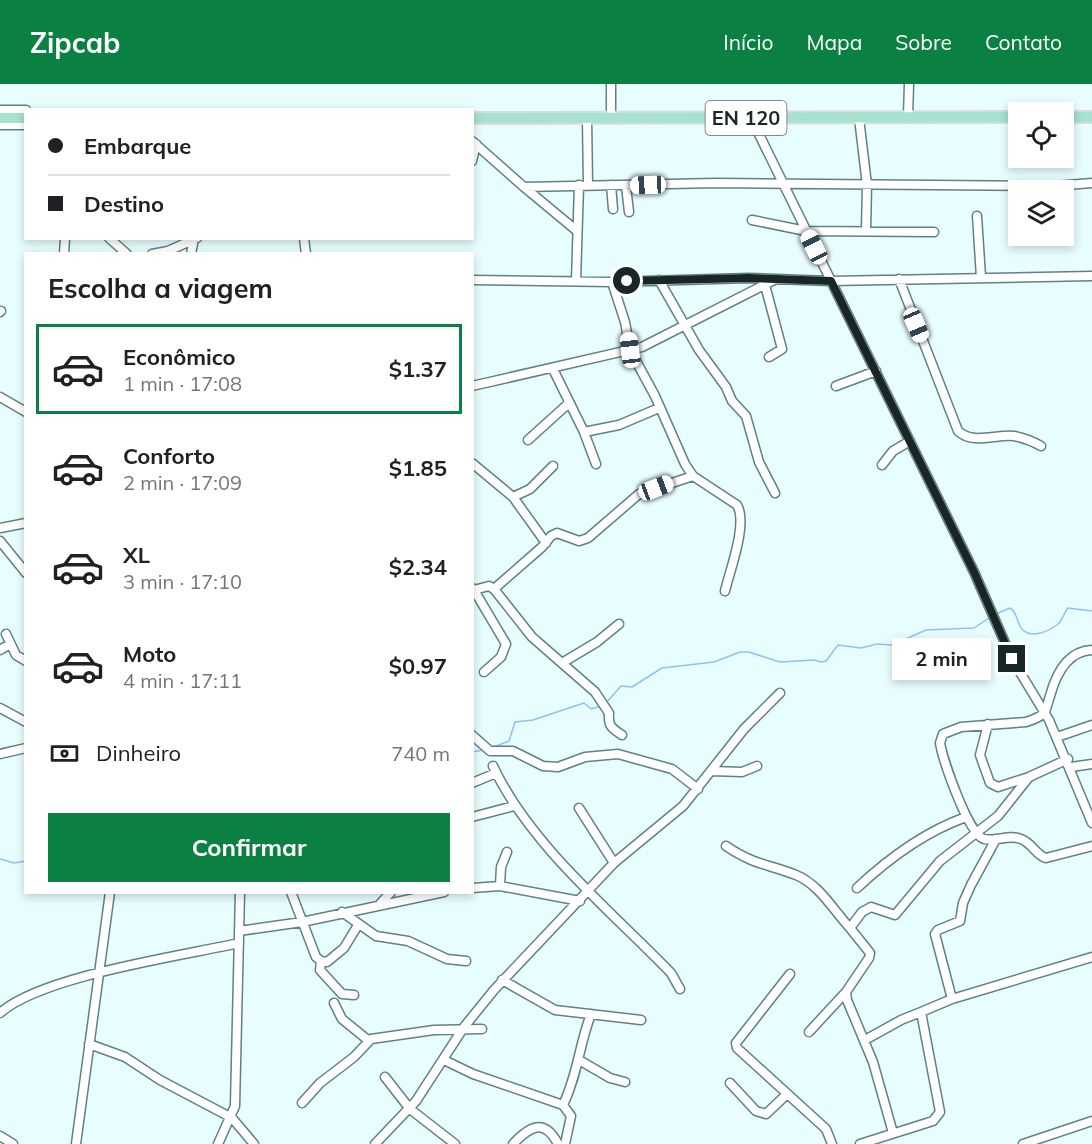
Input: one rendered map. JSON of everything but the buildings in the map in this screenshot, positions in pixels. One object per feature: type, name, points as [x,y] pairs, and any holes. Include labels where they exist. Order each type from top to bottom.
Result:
[{"type":"main road","name":"EN 120","points":[[474,118],[1008,117]]},
{"type":"main road","points":[[1074,117],[1092,117]]},
{"type":"main road","points":[[0,118],[24,118]]},
{"type":"street","points":[[611,84],[611,117]]},
{"type":"street","points":[[908,117],[909,84]]},
{"type":"street","points":[[0,110],[24,110]]},
{"type":"street","points":[[576,280],[577,231],[588,118]]},
{"type":"street","points":[[751,118],[910,441],[1012,659],[1045,712],[1069,763],[1092,824]]},
{"type":"street","points":[[859,118],[867,185],[866,230]]},
{"type":"street","points":[[0,124],[24,125]]},
{"type":"street","points":[[474,143],[577,231]]},
{"type":"street","points":[[524,187],[583,185],[1055,186],[1092,183]]},
{"type":"street","points":[[611,185],[613,209]]},
{"type":"street","points":[[626,186],[629,212]]},
{"type":"street","points":[[977,216],[981,277]]},
{"type":"street","points":[[752,220],[806,231],[934,232]]},
{"type":"street","points":[[111,240],[125,252]]},
{"type":"street","points":[[163,252],[193,240]]},
{"type":"street","points":[[474,280],[612,282],[777,279],[831,281],[1092,276]]},
{"type":"street","points":[[474,386],[630,350],[686,326],[777,279]]},
{"type":"street","points":[[899,279],[958,431],[974,439],[1014,436],[1041,446]]},
{"type":"street","points":[[659,280],[732,401],[746,416],[759,462],[775,493]]},
{"type":"street","points":[[612,282],[626,322],[630,350],[685,464],[693,476],[737,504],[742,516],[725,591]]},
{"type":"street","points":[[765,285],[782,349],[770,357]]},
{"type":"street","points":[[553,369],[584,432],[596,464]]},
{"type":"street","points":[[836,386],[876,372]]},
{"type":"street","points":[[0,397],[24,411]]},
{"type":"street","points":[[528,440],[569,403]]},
{"type":"street","points":[[584,432],[619,425],[659,408]]},
{"type":"street","points":[[882,465],[893,451],[910,441]]},
{"type":"street","points":[[474,465],[513,497],[546,543]]},
{"type":"street","points":[[513,497],[530,489],[553,466]]},
{"type":"street","points":[[494,589],[551,536],[557,533],[579,541],[588,538],[639,494],[693,476]]},
{"type":"street","points":[[0,528],[24,523]]},
{"type":"street","points":[[0,541],[24,571]]},
{"type":"street","points":[[474,589],[489,586],[494,589],[525,629],[601,698],[608,710],[612,729],[621,735]]},
{"type":"street","points":[[474,591],[506,644],[501,657],[484,672]]},
{"type":"street","points":[[562,663],[597,642],[619,624]]},
{"type":"street","points":[[6,634],[16,655],[24,660]]},
{"type":"street","points":[[0,650],[10,644]]},
{"type":"street","points":[[1092,650],[1076,653],[1060,669],[1045,712],[1026,722],[961,727],[940,737],[942,752],[966,817],[976,834],[984,838],[996,839],[1016,837],[1026,841],[1040,856],[1046,858],[1092,846]]},
{"type":"street","points":[[375,1144],[410,1108],[464,1028],[502,980],[614,863],[664,824],[698,789],[744,729],[780,693]]},
{"type":"street","points":[[0,708],[24,721]]},
{"type":"street","points":[[988,724],[980,755],[990,783],[998,788],[1069,763],[1092,764]]},
{"type":"street","points":[[1057,737],[1092,725]]},
{"type":"street","points":[[474,737],[488,749],[513,751],[551,767],[565,766],[595,755],[618,754],[672,769],[698,789]]},
{"type":"street","points":[[0,754],[24,748]]},
{"type":"street","points":[[712,771],[742,772],[757,766]]},
{"type":"street","points":[[474,782],[495,769],[514,806],[588,891],[670,973],[680,988]]},
{"type":"street","points":[[850,928],[862,912],[871,907],[895,915],[940,861],[998,816],[1029,777]]},
{"type":"street","points":[[474,816],[514,806]]},
{"type":"street","points":[[579,808],[614,863]]},
{"type":"street","points":[[857,888],[883,864],[924,836],[966,817]]},
{"type":"street","points":[[952,999],[935,934],[938,930],[960,921],[963,903],[996,839]]},
{"type":"street","points":[[726,846],[747,860],[797,875],[816,889],[870,953],[846,992],[809,1032]]},
{"type":"street","points":[[500,886],[501,867],[507,852]]},
{"type":"street","points":[[474,888],[500,886],[580,901]]},
{"type":"street","points":[[76,1144],[110,894]]},
{"type":"street","points":[[218,1144],[232,1118],[237,1088],[240,894]]},
{"type":"street","points":[[292,894],[321,961],[320,970],[342,994],[354,995]]},
{"type":"street","points":[[380,904],[388,894]]},
{"type":"street","points":[[239,931],[302,922],[433,894]]},
{"type":"street","points":[[342,912],[376,936],[408,941],[447,959],[466,962]]},
{"type":"street","points":[[321,961],[327,962],[344,948],[358,925]]},
{"type":"street","points":[[0,1013],[23,998],[73,980],[239,943]]},
{"type":"street","points":[[865,1040],[901,1020],[952,999],[1092,957]]},
{"type":"street","points":[[790,974],[736,1043],[737,1048],[826,1129],[832,1144]]},
{"type":"street","points":[[502,980],[555,1010],[640,1020]]},
{"type":"street","points":[[846,992],[886,1102],[893,1133]]},
{"type":"street","points":[[334,1004],[342,1019],[369,1041]]},
{"type":"street","points":[[860,1144],[933,1121],[940,1112],[940,1100],[927,1054],[921,1012]]},
{"type":"street","points":[[562,1105],[576,1076],[591,1014]]},
{"type":"street","points":[[302,1102],[320,1083],[354,1057],[369,1041],[390,1034],[464,1028],[482,1029]]},
{"type":"street","points":[[89,1044],[125,1057],[160,1080],[232,1118],[254,1144]]},
{"type":"street","points":[[444,1060],[473,1074],[562,1105],[571,1116],[570,1131],[565,1144]]},
{"type":"street","points":[[579,1060],[610,1078],[625,1082]]},
{"type":"street","points":[[385,1077],[410,1108],[455,1144]]},
{"type":"street","points":[[730,1083],[756,1112],[766,1114],[786,1095]]},
{"type":"street","points":[[1023,1144],[1092,1121]]},
{"type":"street","points":[[513,1144],[529,1128],[535,1126],[550,1132],[558,1144]]},
{"type":"street","points":[[0,1136],[14,1144]]},
{"type":"waterway","points":[[996,614],[1010,608],[1022,629],[1035,634],[1045,632],[1058,624],[1068,608],[1092,611]]},
{"type":"waterway","points":[[607,702],[621,686],[632,687],[662,668],[714,662],[740,652],[749,652],[780,662],[814,660],[821,662],[826,661],[838,645],[861,648],[877,644],[892,645],[926,630],[974,628],[989,618]]},
{"type":"waterway","points":[[494,747],[509,741],[515,722],[533,720],[584,703],[591,709],[601,706]]},
{"type":"waterway","points":[[474,752],[483,750]]},
{"type":"waterway","points":[[0,859],[14,863],[24,861]]},
{"type":"route","points":[[627,281],[748,278],[831,281],[974,572],[1012,659]]}]
